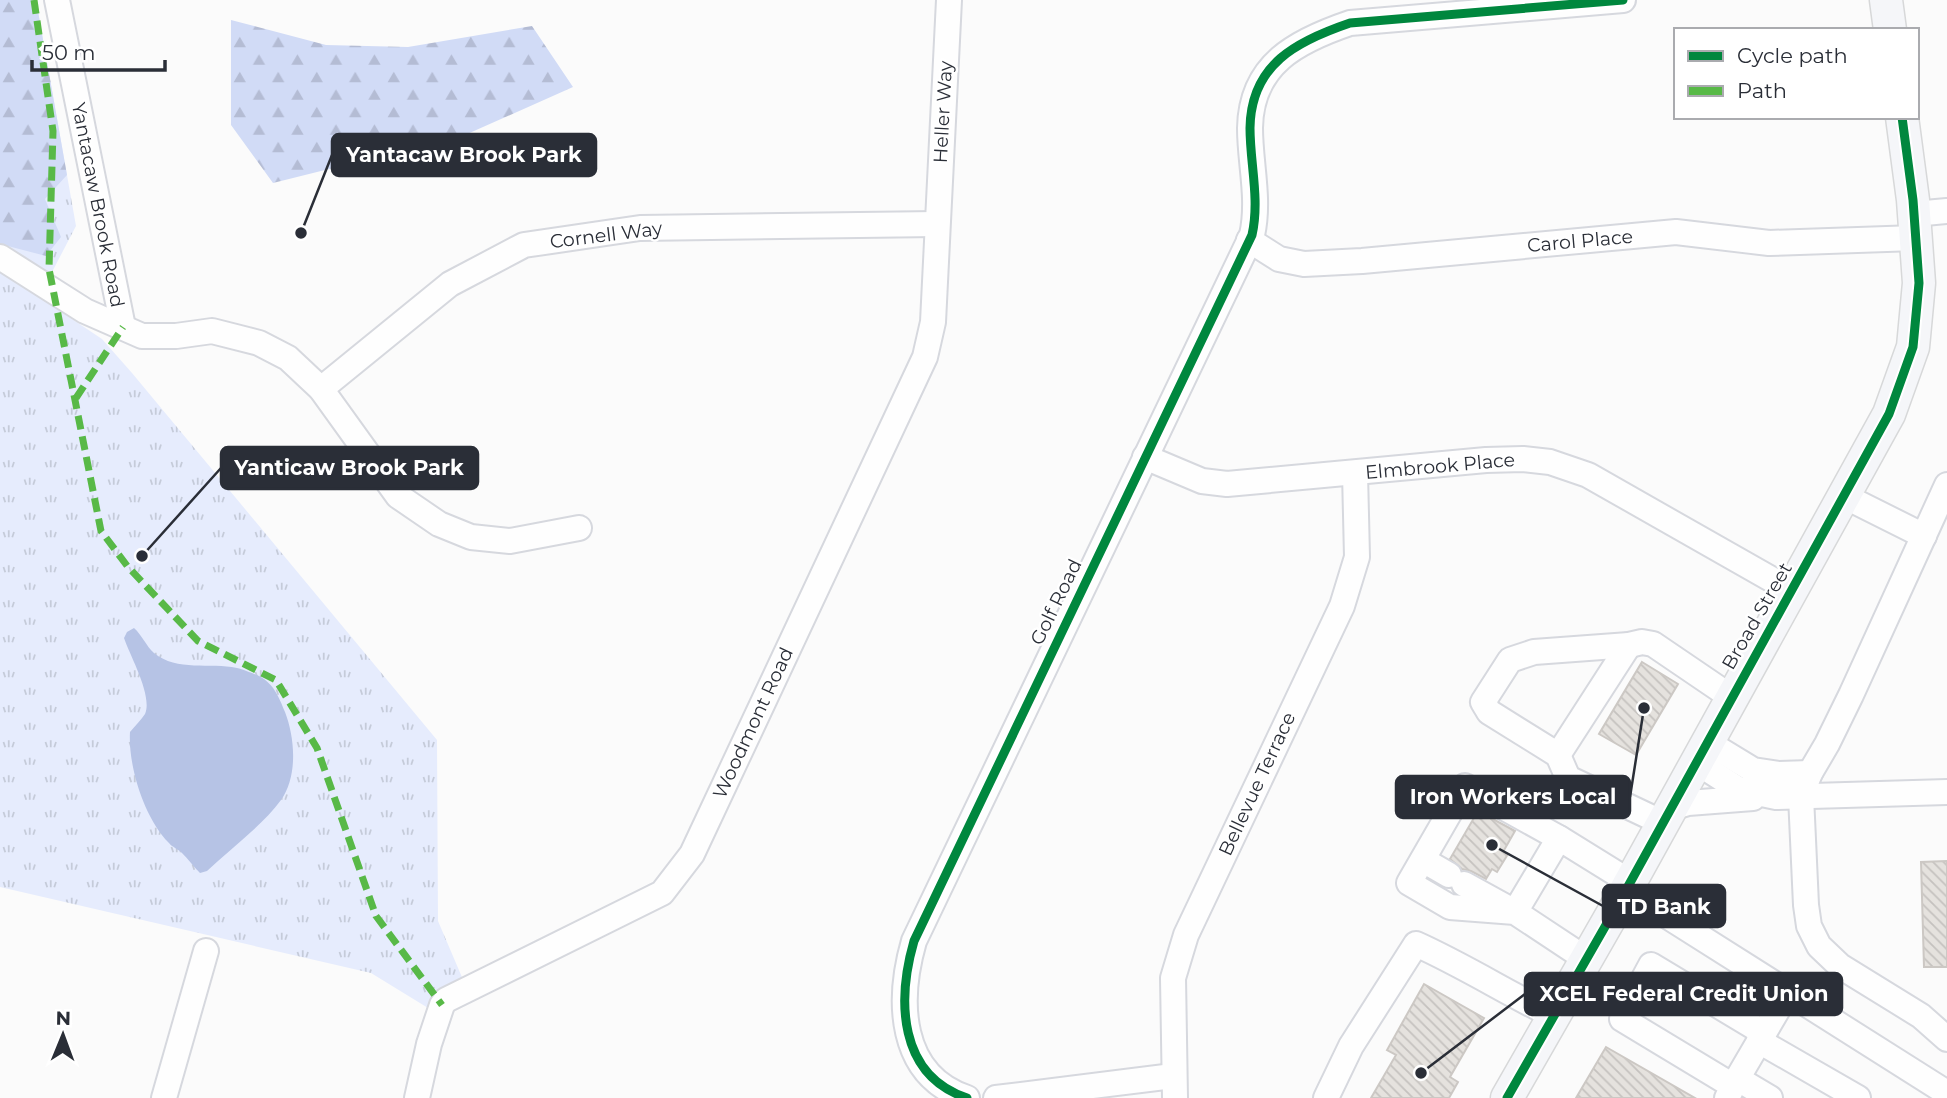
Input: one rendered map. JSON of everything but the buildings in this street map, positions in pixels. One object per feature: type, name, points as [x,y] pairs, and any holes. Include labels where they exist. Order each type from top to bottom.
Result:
[{"type":"main road","points":[[1886,0],[1890,28]]},
{"type":"main road","name":"Broad Street","points":[[1507,1098],[1628,886],[1889,414],[1913,347],[1919,283],[1902,119]]},
{"type":"street","name":"Yantacaw Brook Road","points":[[57,0],[123,327]]},
{"type":"street","name":"Heller Way","points":[[937,224],[949,0]]},
{"type":"street","name":"Golf Road","points":[[967,1098],[940,1086],[928,1075],[912,1048],[904,994],[909,958],[921,924],[1249,240],[1256,216],[1250,126],[1256,98],[1269,70],[1287,51],[1316,34],[1382,10],[1623,0]]},
{"type":"street","name":"Carol Place","points":[[1249,240],[1279,259],[1304,264],[1676,232],[1769,243],[1915,226],[1947,211]]},
{"type":"street","name":"Cornell Way","points":[[321,389],[450,284],[524,245],[640,228],[937,224]]},
{"type":"street","name":"Woodmont Road","points":[[416,1098],[429,1044],[446,1000],[662,893],[692,854],[925,357],[933,322],[937,224]]},
{"type":"street","points":[[0,257],[85,311],[142,336],[176,336],[212,331],[259,343],[288,358],[321,389],[398,496],[439,524],[471,537],[510,541],[579,528]]},
{"type":"street","name":"Elmbrook Place","points":[[1145,457],[1202,481],[1227,484],[1486,460],[1523,459],[1550,462],[1588,475],[1792,591]]},
{"type":"street","name":"Bellevue Terrace","points":[[1174,1087],[1173,978],[1182,946],[1342,606],[1357,557],[1355,473]]},
{"type":"street","points":[[1947,485],[1851,695],[1810,773],[1801,796],[1806,905],[1809,926],[1819,946],[1840,966],[1921,1016],[1947,1039]]},
{"type":"street","points":[[1848,489],[1928,528]]},
{"type":"street","points":[[1731,697],[1653,644],[1642,642],[1534,652],[1510,660],[1483,702],[1489,712],[1558,755],[1568,778],[1667,815],[1688,803],[1710,800],[1947,792]]},
{"type":"street","points":[[1558,755],[1629,645]]},
{"type":"street","points":[[1701,752],[1753,770],[1810,773]]},
{"type":"street","points":[[1701,752],[1738,789],[1776,796]]},
{"type":"street","points":[[1515,912],[1450,907],[1409,883],[1465,786],[1559,838],[1788,992],[1947,1093]]},
{"type":"street","points":[[1515,912],[1559,838]]},
{"type":"street","points":[[1423,860],[1515,912],[1586,959]]},
{"type":"street","points":[[1326,1098],[1351,1046],[1416,944],[1553,1016]]},
{"type":"street","points":[[164,1098],[206,951]]},
{"type":"street","points":[[1770,1098],[1732,1088],[1622,1019],[1651,965],[1858,1098]]},
{"type":"street","points":[[1732,1088],[1788,992]]},
{"type":"street","points":[[996,1098],[1174,1087]]},
{"type":"green space","points":[[0,0],[36,0],[76,226],[39,297],[102,339],[437,740],[438,921],[467,989],[446,1019],[371,973],[0,887]]},
{"type":"green space","points":[[0,0],[36,0],[67,175],[45,199],[61,237],[46,256],[0,244]]},
{"type":"green space","points":[[231,20],[326,45],[408,47],[532,26],[573,87],[465,135],[273,183],[231,125]]},
{"type":"shaded area","points":[[134,628],[154,653],[173,663],[227,666],[263,678],[278,696],[288,722],[293,757],[290,780],[281,800],[246,837],[207,871],[200,873],[160,832],[139,791],[132,760],[130,732],[145,714],[147,706],[140,676],[124,638],[127,632]]},
{"type":"marked path","points":[[34,0],[53,131],[49,269],[101,531],[128,567],[198,641],[276,680],[317,748],[376,916],[442,1005]]},
{"type":"marked path","points":[[76,398],[123,327]]},
{"type":"cycle path","points":[[967,1098],[944,1087],[927,1072],[915,1054],[905,1011],[905,987],[914,941],[1252,235],[1255,195],[1250,141],[1252,106],[1268,71],[1295,47],[1350,23],[1623,0]]},
{"type":"cycle path","points":[[1507,1098],[1626,890],[1889,414],[1913,347],[1919,283],[1913,200],[1902,119]]},
{"type":"place","name":"Yantacaw Brook Park","points":[[301,233]]},
{"type":"place","name":"Yanticaw Brook Park","points":[[142,556]]},
{"type":"place","name":"Iron Workers Local","points":[[1644,708]]},
{"type":"place","name":"TD Bank","points":[[1492,845]]},
{"type":"place","name":"XCEL Federal Credit Union","points":[[1421,1073]]}]
